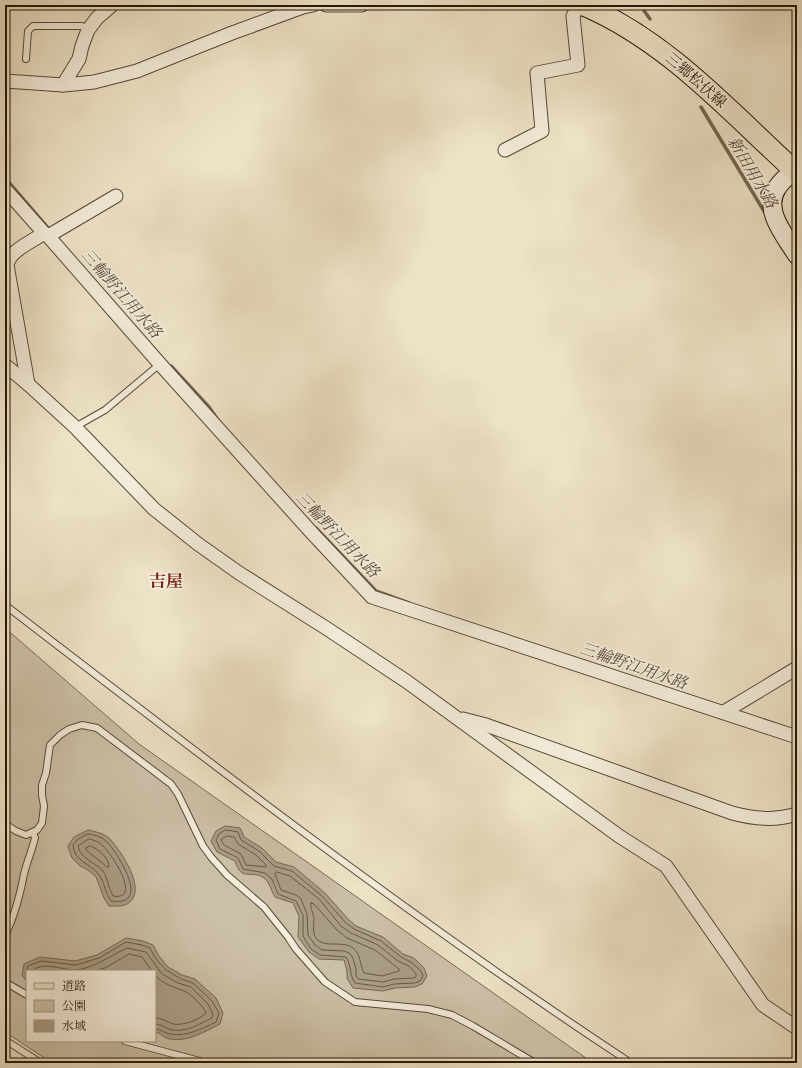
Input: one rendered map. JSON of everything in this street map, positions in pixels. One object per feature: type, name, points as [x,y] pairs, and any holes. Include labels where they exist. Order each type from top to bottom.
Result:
[{"type":"main road","name":"三郷松伏線","points":[[587,6],[634,32],[665,53],[702,84],[796,172]]},
{"type":"street","points":[[63,85],[79,59],[88,30],[97,18],[112,5]]},
{"type":"street","points":[[5,81],[63,85],[94,82],[137,71],[232,33],[303,7],[313,5]]},
{"type":"street","points":[[326,5],[362,5]]},
{"type":"street","points":[[505,150],[542,131],[537,73],[578,65],[573,16],[587,6]]},
{"type":"street","points":[[796,172],[777,188],[771,202],[774,216],[797,255]]},
{"type":"street","points":[[5,189],[312,533],[372,597],[797,737]]},
{"type":"street","points":[[28,384],[6,265],[8,258],[45,235],[116,196]]},
{"type":"street","points":[[5,365],[75,427],[154,509],[198,544],[239,573],[344,640],[406,682],[619,836],[666,866],[763,1005],[796,1025]]},
{"type":"street","points":[[724,712],[797,668]]},
{"type":"street","points":[[456,717],[486,725],[732,813],[767,819],[784,818],[797,814]]},
{"type":"lane","points":[[26,59],[28,31],[33,26],[82,26],[88,30]]},
{"type":"lane","points":[[75,427],[105,410],[160,364]]},
{"type":"lane","points":[[5,605],[353,869],[551,1011],[631,1063]]},
{"type":"lane","points":[[5,824],[26,835],[37,830],[42,823],[44,806],[42,785],[46,773],[50,745],[60,735],[69,729],[82,725],[97,728],[171,784],[178,794],[203,846],[211,857],[227,875],[264,908],[296,949],[325,982],[354,1002],[428,1009],[452,1016],[473,1026],[535,1063]]},
{"type":"lane","points":[[5,935],[10,925],[20,894],[35,838],[33,832]]},
{"type":"lane","points":[[5,982],[26,994]]},
{"type":"lane","points":[[5,1040],[41,1063]]},
{"type":"lane","points":[[129,1042],[207,1063]]},
{"type":"green space","points":[[5,628],[139,744],[593,1063],[52,1063],[5,1032]]},
{"type":"water","points":[[225,826],[240,828],[244,837],[262,848],[276,862],[294,867],[325,893],[356,926],[383,937],[403,954],[414,958],[424,968],[427,976],[422,984],[415,987],[395,988],[383,991],[353,988],[347,978],[344,960],[319,959],[309,952],[298,937],[299,916],[293,903],[275,897],[268,882],[264,878],[244,874],[238,868],[235,861],[217,852],[211,841],[216,831]]},
{"type":"water","points":[[88,830],[108,837],[120,852],[130,870],[134,879],[135,888],[134,896],[128,904],[109,906],[104,898],[96,877],[88,870],[80,866],[72,858],[68,846],[74,837]]},
{"type":"water","points":[[126,938],[143,941],[153,945],[159,956],[168,967],[182,975],[195,979],[216,998],[223,1013],[220,1024],[201,1034],[180,1039],[166,1038],[156,1032],[156,970],[26,970],[26,981],[22,975],[24,964],[40,957],[75,961],[97,955]]},
{"type":"waterway","name":"新田用水路","points":[[640,5],[650,19]]},
{"type":"waterway","name":"新田用水路","points":[[701,107],[767,216]]},
{"type":"waterway","name":"三輪野江用水路","points":[[5,178],[48,228]]},
{"type":"waterway","name":"新田用水路","points":[[792,260],[797,269]]},
{"type":"waterway","name":"三輪野江用水路","points":[[171,366],[209,407],[218,420]]},
{"type":"waterway","name":"三輪野江用水路","points":[[316,528],[376,591],[409,603]]},
{"type":"district","name":"吉屋","points":[[166,581]]}]
